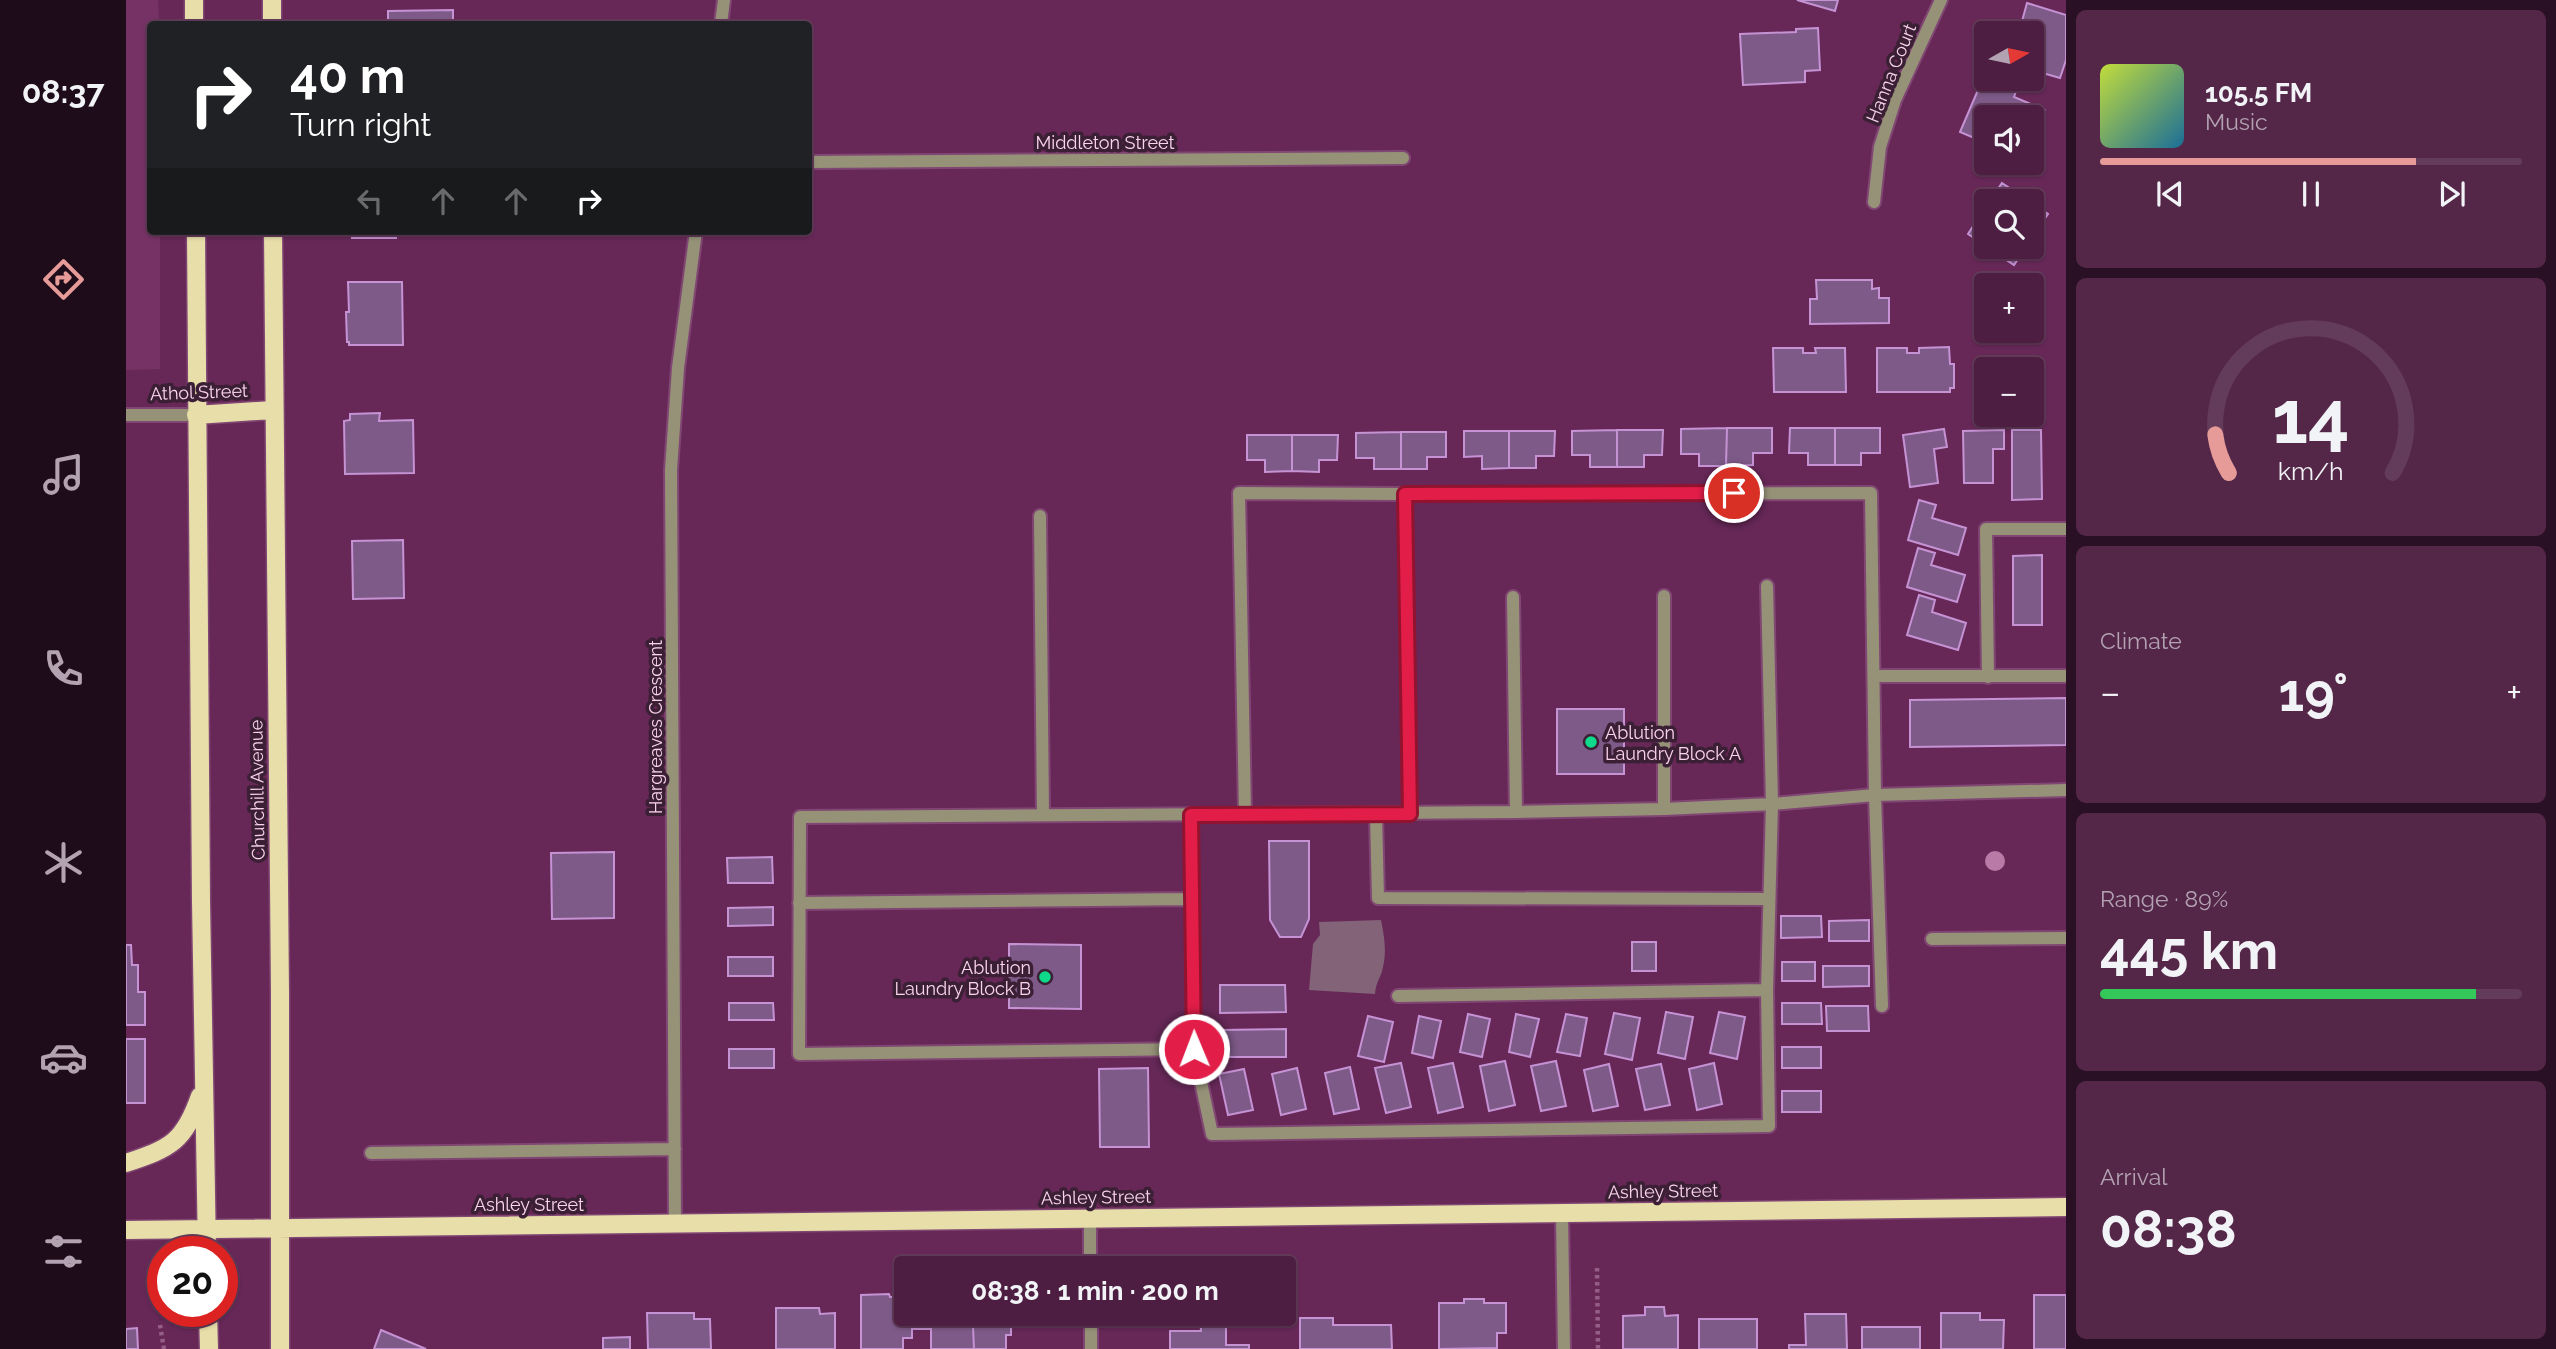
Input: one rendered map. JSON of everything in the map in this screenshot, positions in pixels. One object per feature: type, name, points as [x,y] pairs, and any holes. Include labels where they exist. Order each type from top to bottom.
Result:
[{"type":"main road","points":[[194,0],[194,21]]},
{"type":"main road","points":[[272,0],[272,21]]},
{"type":"main road","points":[[196,235],[207,1236]]},
{"type":"main road","name":"Churchill Avenue","points":[[272,235],[281,1349]]},
{"type":"main road","name":"Athol Street","points":[[197,415],[273,410]]},
{"type":"main road","points":[[126,1163],[165,1148],[180,1137],[192,1119],[204,1083]]},
{"type":"main road","name":"Ashley Street","points":[[126,1230],[279,1226],[675,1225],[2066,1207]]},
{"type":"main road","points":[[208,1327],[209,1349]]},
{"type":"street","points":[[721,21],[724,0]]},
{"type":"street","name":"Hanna Court","points":[[1874,202],[1880,147],[1895,100],[1941,0]]},
{"type":"street","name":"Middleton Street","points":[[812,162],[1402,158]]},
{"type":"street","name":"Hargreaves Crescent","points":[[675,1225],[671,470],[678,368],[695,235]]},
{"type":"street","name":"Athol Street","points":[[126,415],[197,415]]},
{"type":"street","points":[[1245,814],[1239,493],[1871,493],[1875,795],[1882,1006]]},
{"type":"street","points":[[1405,494],[1410,814]]},
{"type":"street","points":[[1040,516],[1043,815]]},
{"type":"street","points":[[1988,677],[1986,529],[2066,529]]},
{"type":"street","points":[[1191,815],[1194,1049],[1212,1134],[1769,1126],[1768,990],[1772,804],[1767,586]]},
{"type":"street","points":[[1664,596],[1664,809]]},
{"type":"street","points":[[1513,597],[1516,812]]},
{"type":"street","points":[[1874,676],[2066,676]]},
{"type":"street","points":[[1194,1049],[799,1054],[800,817],[1410,814],[1664,809],[1772,804],[1875,795],[2066,790]]},
{"type":"street","points":[[1376,814],[1378,898],[1769,900]]},
{"type":"street","points":[[799,903],[1191,899]]},
{"type":"street","points":[[1933,939],[2066,938]]},
{"type":"street","points":[[1398,996],[1768,990]]},
{"type":"street","points":[[371,1153],[675,1149]]},
{"type":"street","points":[[1562,1213],[1564,1349]]},
{"type":"street","points":[[1090,1218],[1090,1256]]},
{"type":"street","points":[[1091,1326],[1091,1349]]},
{"type":"path","points":[[1597,1268],[1598,1349]]},
{"type":"path","points":[[160,1327],[164,1349]]},
{"type":"shaded area","points":[[126,0],[158,0],[159,21],[147,21],[147,235],[160,235],[160,369],[126,370]]},
{"type":"shaded area","points":[[1381,920],[1385,955],[1375,994],[1309,990],[1313,944],[1320,935],[1319,922]]},
{"type":"building","points":[[1797,0],[1838,0],[1835,11]]},
{"type":"building","points":[[2027,3],[2066,15],[2066,60],[2060,78],[2044,73],[2044,21],[2022,21]]},
{"type":"building","points":[[453,10],[453,21],[388,21],[388,11]]},
{"type":"building","points":[[1818,28],[1820,70],[1805,71],[1805,82],[1743,85],[1740,34],[1796,32],[1796,29]]},
{"type":"building","points":[[1978,91],[2016,91],[2014,97],[2033,105],[1974,105],[1974,138],[1960,132]]},
{"type":"building","points":[[2002,183],[2011,189],[1998,189]]},
{"type":"building","points":[[1974,225],[1974,238],[1968,234]]},
{"type":"building","points":[[352,235],[396,235],[396,238],[352,238]]},
{"type":"building","points":[[2005,259],[2018,259],[2014,265]]},
{"type":"building","points":[[1816,280],[1872,280],[1872,289],[1879,288],[1879,298],[1889,298],[1889,323],[1810,324],[1810,299],[1817,299]]},
{"type":"building","points":[[348,282],[402,282],[403,345],[349,345],[346,312],[349,312]]},
{"type":"building","points":[[1949,347],[1950,364],[1954,364],[1954,388],[1950,388],[1950,392],[1877,392],[1877,348],[1907,348],[1907,353],[1919,353],[1919,348]]},
{"type":"building","points":[[1773,348],[1803,348],[1803,353],[1816,353],[1815,348],[1845,348],[1846,392],[1774,392]]},
{"type":"building","points":[[380,413],[379,421],[413,420],[414,473],[345,474],[344,421],[350,420],[350,414]]},
{"type":"building","points":[[1727,428],[1772,428],[1772,453],[1753,453],[1753,465],[1726,466]]},
{"type":"building","points":[[1727,428],[1726,466],[1699,466],[1699,454],[1681,454],[1681,429]]},
{"type":"building","points":[[1790,428],[1835,428],[1835,465],[1808,465],[1808,453],[1789,453]]},
{"type":"building","points":[[1835,428],[1880,428],[1880,453],[1861,453],[1861,465],[1835,465]]},
{"type":"building","points":[[1944,429],[1947,447],[1934,449],[1938,483],[1910,487],[1903,435]]},
{"type":"building","points":[[1617,430],[1663,430],[1662,455],[1644,455],[1644,467],[1617,467]]},
{"type":"building","points":[[1617,430],[1617,467],[1590,467],[1590,455],[1572,455],[1572,431]]},
{"type":"building","points":[[2004,430],[2004,449],[1993,449],[1993,483],[1964,483],[1963,431]]},
{"type":"building","points":[[2012,430],[2041,430],[2042,499],[2012,500]]},
{"type":"building","points":[[1464,431],[1509,431],[1509,468],[1482,469],[1482,456],[1464,457]]},
{"type":"building","points":[[1509,431],[1555,431],[1554,456],[1536,456],[1536,468],[1509,468]]},
{"type":"building","points":[[1401,432],[1446,432],[1446,457],[1427,457],[1427,469],[1401,469]]},
{"type":"building","points":[[1401,432],[1401,469],[1374,469],[1374,458],[1356,458],[1356,433]]},
{"type":"building","points":[[1247,435],[1292,435],[1292,471],[1265,472],[1265,460],[1247,460]]},
{"type":"building","points":[[1292,435],[1338,435],[1337,460],[1319,460],[1319,472],[1292,471]]},
{"type":"building","points":[[1919,500],[1936,505],[1932,518],[1966,528],[1958,555],[1908,540]]},
{"type":"building","points":[[403,540],[404,598],[353,599],[352,541]]},
{"type":"building","points":[[1918,548],[1935,553],[1931,565],[1965,575],[1957,602],[1907,587]]},
{"type":"building","points":[[2042,555],[2042,625],[2013,625],[2013,556]]},
{"type":"building","points":[[1919,595],[1935,600],[1932,612],[1966,623],[1958,650],[1907,635]]},
{"type":"building","points":[[2066,698],[2066,745],[1910,747],[1910,700]]},
{"type":"building","name":"Ablution Laundry Block A","points":[[1557,709],[1624,709],[1624,774],[1557,774]]},
{"type":"building","points":[[1269,841],[1309,841],[1309,919],[1301,937],[1280,937],[1270,920]]},
{"type":"building","points":[[614,852],[614,918],[552,919],[551,853]]},
{"type":"building","points":[[772,857],[773,883],[728,883],[727,858]]},
{"type":"building","points":[[773,907],[773,925],[728,926],[728,908]]},
{"type":"building","points":[[1781,916],[1821,916],[1822,937],[1781,938]]},
{"type":"building","points":[[1869,920],[1869,941],[1829,941],[1829,921]]},
{"type":"building","points":[[1632,942],[1656,942],[1656,971],[1632,971]]},
{"type":"building","name":"Ablution Laundry Block B","points":[[1009,944],[1081,945],[1081,1009],[1009,1008]]},
{"type":"building","points":[[126,945],[131,945],[132,965],[138,965],[138,992],[145,992],[145,1025],[126,1025]]},
{"type":"building","points":[[728,957],[773,957],[773,976],[728,976]]},
{"type":"building","points":[[1782,962],[1815,962],[1815,981],[1782,981]]},
{"type":"building","points":[[1823,966],[1869,966],[1869,986],[1823,987]]},
{"type":"building","points":[[1220,985],[1285,985],[1286,1012],[1220,1013]]},
{"type":"building","points":[[729,1003],[773,1003],[774,1020],[729,1020]]},
{"type":"building","points":[[1782,1003],[1821,1003],[1822,1024],[1782,1024]]},
{"type":"building","points":[[1826,1006],[1868,1006],[1869,1031],[1827,1031]]},
{"type":"building","points":[[1666,1012],[1693,1017],[1685,1059],[1658,1053]]},
{"type":"building","points":[[1719,1012],[1745,1017],[1737,1059],[1710,1053]]},
{"type":"building","points":[[1614,1013],[1640,1018],[1632,1060],[1605,1054]]},
{"type":"building","points":[[1468,1014],[1490,1019],[1482,1057],[1460,1052]]},
{"type":"building","points":[[1516,1014],[1539,1019],[1530,1057],[1509,1052]]},
{"type":"building","points":[[1566,1014],[1587,1018],[1580,1056],[1557,1052]]},
{"type":"building","points":[[1368,1016],[1393,1022],[1384,1062],[1358,1056]]},
{"type":"building","points":[[1419,1016],[1441,1021],[1433,1058],[1412,1053]]},
{"type":"building","points":[[1286,1029],[1286,1057],[1221,1057],[1220,1030]]},
{"type":"building","points":[[126,1039],[145,1039],[145,1103],[126,1103]]},
{"type":"building","points":[[1782,1047],[1821,1047],[1821,1068],[1782,1068]]},
{"type":"building","points":[[729,1049],[774,1049],[774,1068],[729,1068]]},
{"type":"building","points":[[1505,1061],[1515,1105],[1489,1111],[1480,1066]]},
{"type":"building","points":[[1556,1061],[1566,1106],[1541,1111],[1531,1066]]},
{"type":"building","points":[[1401,1063],[1411,1107],[1386,1113],[1375,1068]]},
{"type":"building","points":[[1453,1063],[1463,1107],[1438,1113],[1428,1068]]},
{"type":"building","points":[[1714,1063],[1722,1104],[1697,1110],[1689,1069]]},
{"type":"building","points":[[1609,1064],[1618,1106],[1593,1111],[1584,1070]]},
{"type":"building","points":[[1661,1064],[1670,1105],[1645,1110],[1636,1069]]},
{"type":"building","points":[[1350,1067],[1359,1109],[1334,1114],[1325,1073]]},
{"type":"building","points":[[1148,1068],[1149,1147],[1100,1147],[1099,1069]]},
{"type":"building","points":[[1297,1068],[1306,1109],[1281,1115],[1272,1074]]},
{"type":"building","points":[[1244,1069],[1253,1110],[1228,1115],[1219,1074]]},
{"type":"building","points":[[1782,1091],[1821,1091],[1821,1112],[1782,1112]]},
{"type":"building","points":[[889,1294],[894,1297],[894,1326],[912,1326],[912,1338],[903,1338],[903,1349],[861,1349],[861,1295]]},
{"type":"building","points":[[2034,1295],[2066,1295],[2066,1349],[2034,1349]]},
{"type":"building","points":[[1464,1299],[1506,1303],[1506,1333],[1497,1333],[1497,1348],[1439,1349],[1439,1303],[1464,1303]]},
{"type":"building","points":[[1645,1307],[1664,1307],[1665,1316],[1678,1315],[1678,1349],[1623,1349],[1623,1316],[1645,1315]]},
{"type":"building","points":[[776,1308],[819,1308],[820,1314],[835,1313],[835,1349],[776,1349]]},
{"type":"building","points":[[647,1313],[694,1313],[694,1319],[710,1319],[711,1349],[648,1349]]},
{"type":"building","points":[[1941,1313],[1980,1313],[1980,1320],[2004,1320],[2003,1349],[1941,1349]]},
{"type":"building","points":[[1805,1314],[1846,1314],[1847,1349],[1789,1349],[1789,1345],[1806,1345]]},
{"type":"building","points":[[1300,1318],[1333,1318],[1333,1325],[1391,1325],[1392,1349],[1300,1349]]},
{"type":"building","points":[[1699,1319],[1757,1319],[1757,1349],[1699,1349]]},
{"type":"building","points":[[912,1326],[973,1326],[974,1349],[931,1349],[931,1329],[912,1329]]},
{"type":"building","points":[[973,1326],[1011,1326],[1011,1335],[1006,1335],[1006,1349],[974,1349]]},
{"type":"building","points":[[1201,1326],[1226,1326],[1226,1345],[1249,1345],[1249,1349],[1170,1349],[1170,1331],[1201,1331]]},
{"type":"building","points":[[1862,1327],[1920,1327],[1920,1349],[1862,1349]]},
{"type":"building","points":[[137,1328],[138,1349],[126,1349],[126,1329]]},
{"type":"building","points":[[381,1330],[426,1349],[374,1349]]},
{"type":"building","points":[[630,1337],[630,1349],[603,1349],[603,1338]]},
{"type":"place","name":"Ablution Laundry Block A","points":[[1591,742]]},
{"type":"place","name":"Ablution Laundry Block B","points":[[1045,977]]},
{"type":"route","points":[[1194,1049],[1191,815],[1410,814],[1405,494],[1734,493]]}]
